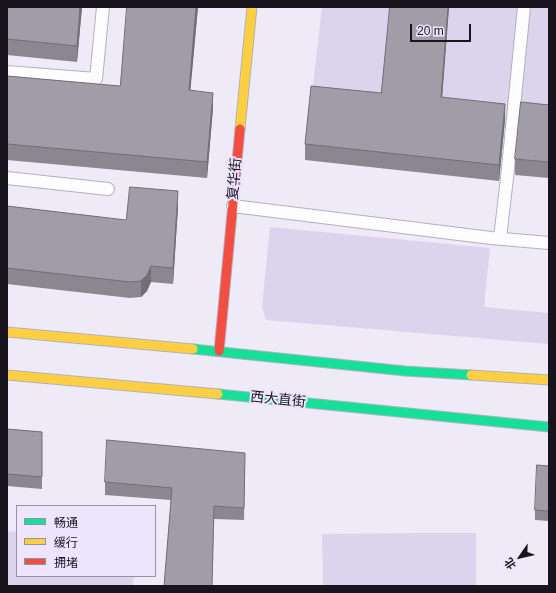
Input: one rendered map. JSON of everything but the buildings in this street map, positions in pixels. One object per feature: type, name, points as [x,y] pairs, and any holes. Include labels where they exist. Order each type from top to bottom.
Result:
[{"type":"main road","name":"复华街","points":[[219,351],[252,7]]},
{"type":"main road","points":[[7,332],[219,351],[405,371],[549,380]]},
{"type":"main road","name":"西大直街","points":[[7,375],[170,389],[549,427]]},
{"type":"lane","points":[[7,72],[96,80],[103,7]]},
{"type":"lane","points":[[500,238],[524,7]]},
{"type":"lane","points":[[7,178],[108,189]]},
{"type":"lane","points":[[233,206],[549,243]]},
{"type":"shaded area","points":[[322,7],[392,7],[381,109],[311,102]]},
{"type":"shaded area","points":[[449,7],[519,7],[508,120],[441,113]]},
{"type":"shaded area","points":[[530,7],[549,7],[549,121],[518,118]]},
{"type":"shaded area","points":[[270,227],[490,248],[484,307],[549,313],[549,344],[266,320],[262,307]]},
{"type":"shaded area","points":[[7,531],[16,532],[16,577],[134,577],[133,586],[7,586]]},
{"type":"shaded area","points":[[476,533],[476,586],[323,586],[322,534]]},
{"type":"traffic: fast","points":[[193,349],[405,371],[471,375]]},
{"type":"traffic: fast","points":[[218,394],[549,427]]},
{"type":"traffic: slow","points":[[240,129],[252,7]]},
{"type":"traffic: slow","points":[[7,332],[193,349]]},
{"type":"traffic: slow","points":[[7,375],[218,394]]},
{"type":"traffic: slow","points":[[471,375],[549,380]]},
{"type":"traffic: jam","points":[[219,351],[240,129]]}]
